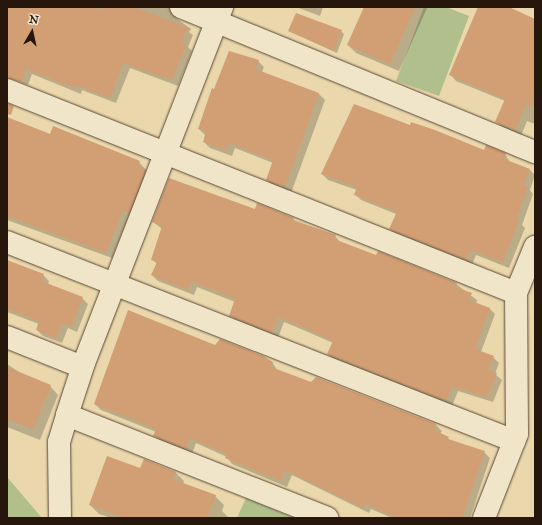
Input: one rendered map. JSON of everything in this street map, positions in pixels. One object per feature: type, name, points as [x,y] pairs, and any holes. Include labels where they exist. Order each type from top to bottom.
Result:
[{"type":"street","points":[[181,7],[219,14],[535,152]]},
{"type":"street","points":[[60,518],[59,442],[82,367],[219,14]]},
{"type":"street","points":[[7,90],[516,293]]},
{"type":"street","points":[[7,242],[514,441]]},
{"type":"street","points":[[484,518],[517,434],[516,293],[535,247]]},
{"type":"street","points":[[7,337],[82,367]]},
{"type":"street","points":[[67,415],[327,518]]},
{"type":"green space","points":[[424,7],[446,7],[469,16],[439,96],[396,81]]},
{"type":"green space","points":[[7,477],[42,518],[7,518]]},
{"type":"green space","points":[[246,498],[294,518],[237,518]]},
{"type":"building","points":[[7,7],[94,7],[103,10],[104,7],[134,7],[188,28],[182,42],[187,44],[172,80],[123,63],[110,98],[76,85],[75,88],[26,69],[22,82],[7,78]]},
{"type":"building","points":[[364,7],[415,7],[390,64],[347,45]]},
{"type":"building","points":[[478,7],[509,7],[535,19],[535,107],[526,104],[515,130],[495,122],[505,99],[449,75]]},
{"type":"building","points":[[296,13],[342,30],[334,51],[288,31]]},
{"type":"building","points":[[229,51],[259,60],[255,69],[319,93],[285,187],[266,180],[273,160],[229,143],[226,150],[203,142],[206,132],[198,129],[212,88],[214,89]]},
{"type":"building","points":[[7,103],[14,106],[11,115],[7,114]]},
{"type":"building","points":[[354,104],[410,125],[411,122],[435,130],[484,150],[486,145],[506,153],[504,159],[530,169],[523,185],[528,187],[516,219],[519,221],[503,262],[470,250],[466,260],[389,229],[397,212],[354,195],[357,187],[321,174]]},
{"type":"building","points":[[7,117],[50,134],[53,126],[140,161],[138,166],[146,169],[129,213],[123,210],[106,253],[7,216]]},
{"type":"building","points":[[169,178],[255,209],[257,203],[294,218],[293,220],[336,235],[334,239],[376,255],[378,251],[457,283],[455,287],[472,293],[469,300],[490,308],[475,349],[494,356],[488,370],[497,373],[487,397],[452,386],[446,401],[327,354],[333,341],[301,326],[278,317],[272,333],[229,316],[235,299],[191,281],[188,290],[151,275],[157,262],[151,260],[162,226],[152,222]]},
{"type":"building","points":[[7,260],[44,274],[41,281],[83,297],[71,327],[62,323],[56,338],[36,330],[39,321],[7,309]]},
{"type":"building","points":[[128,310],[215,345],[220,339],[263,356],[273,362],[271,367],[311,382],[316,377],[436,424],[434,430],[449,437],[448,439],[485,451],[462,518],[398,518],[365,504],[363,508],[285,470],[281,481],[225,458],[227,454],[190,438],[186,449],[153,436],[156,429],[94,404]]},
{"type":"building","points":[[7,367],[51,385],[33,429],[7,419]]},
{"type":"building","points":[[107,456],[140,468],[144,459],[176,472],[172,479],[216,495],[207,518],[124,518],[89,505]]}]
